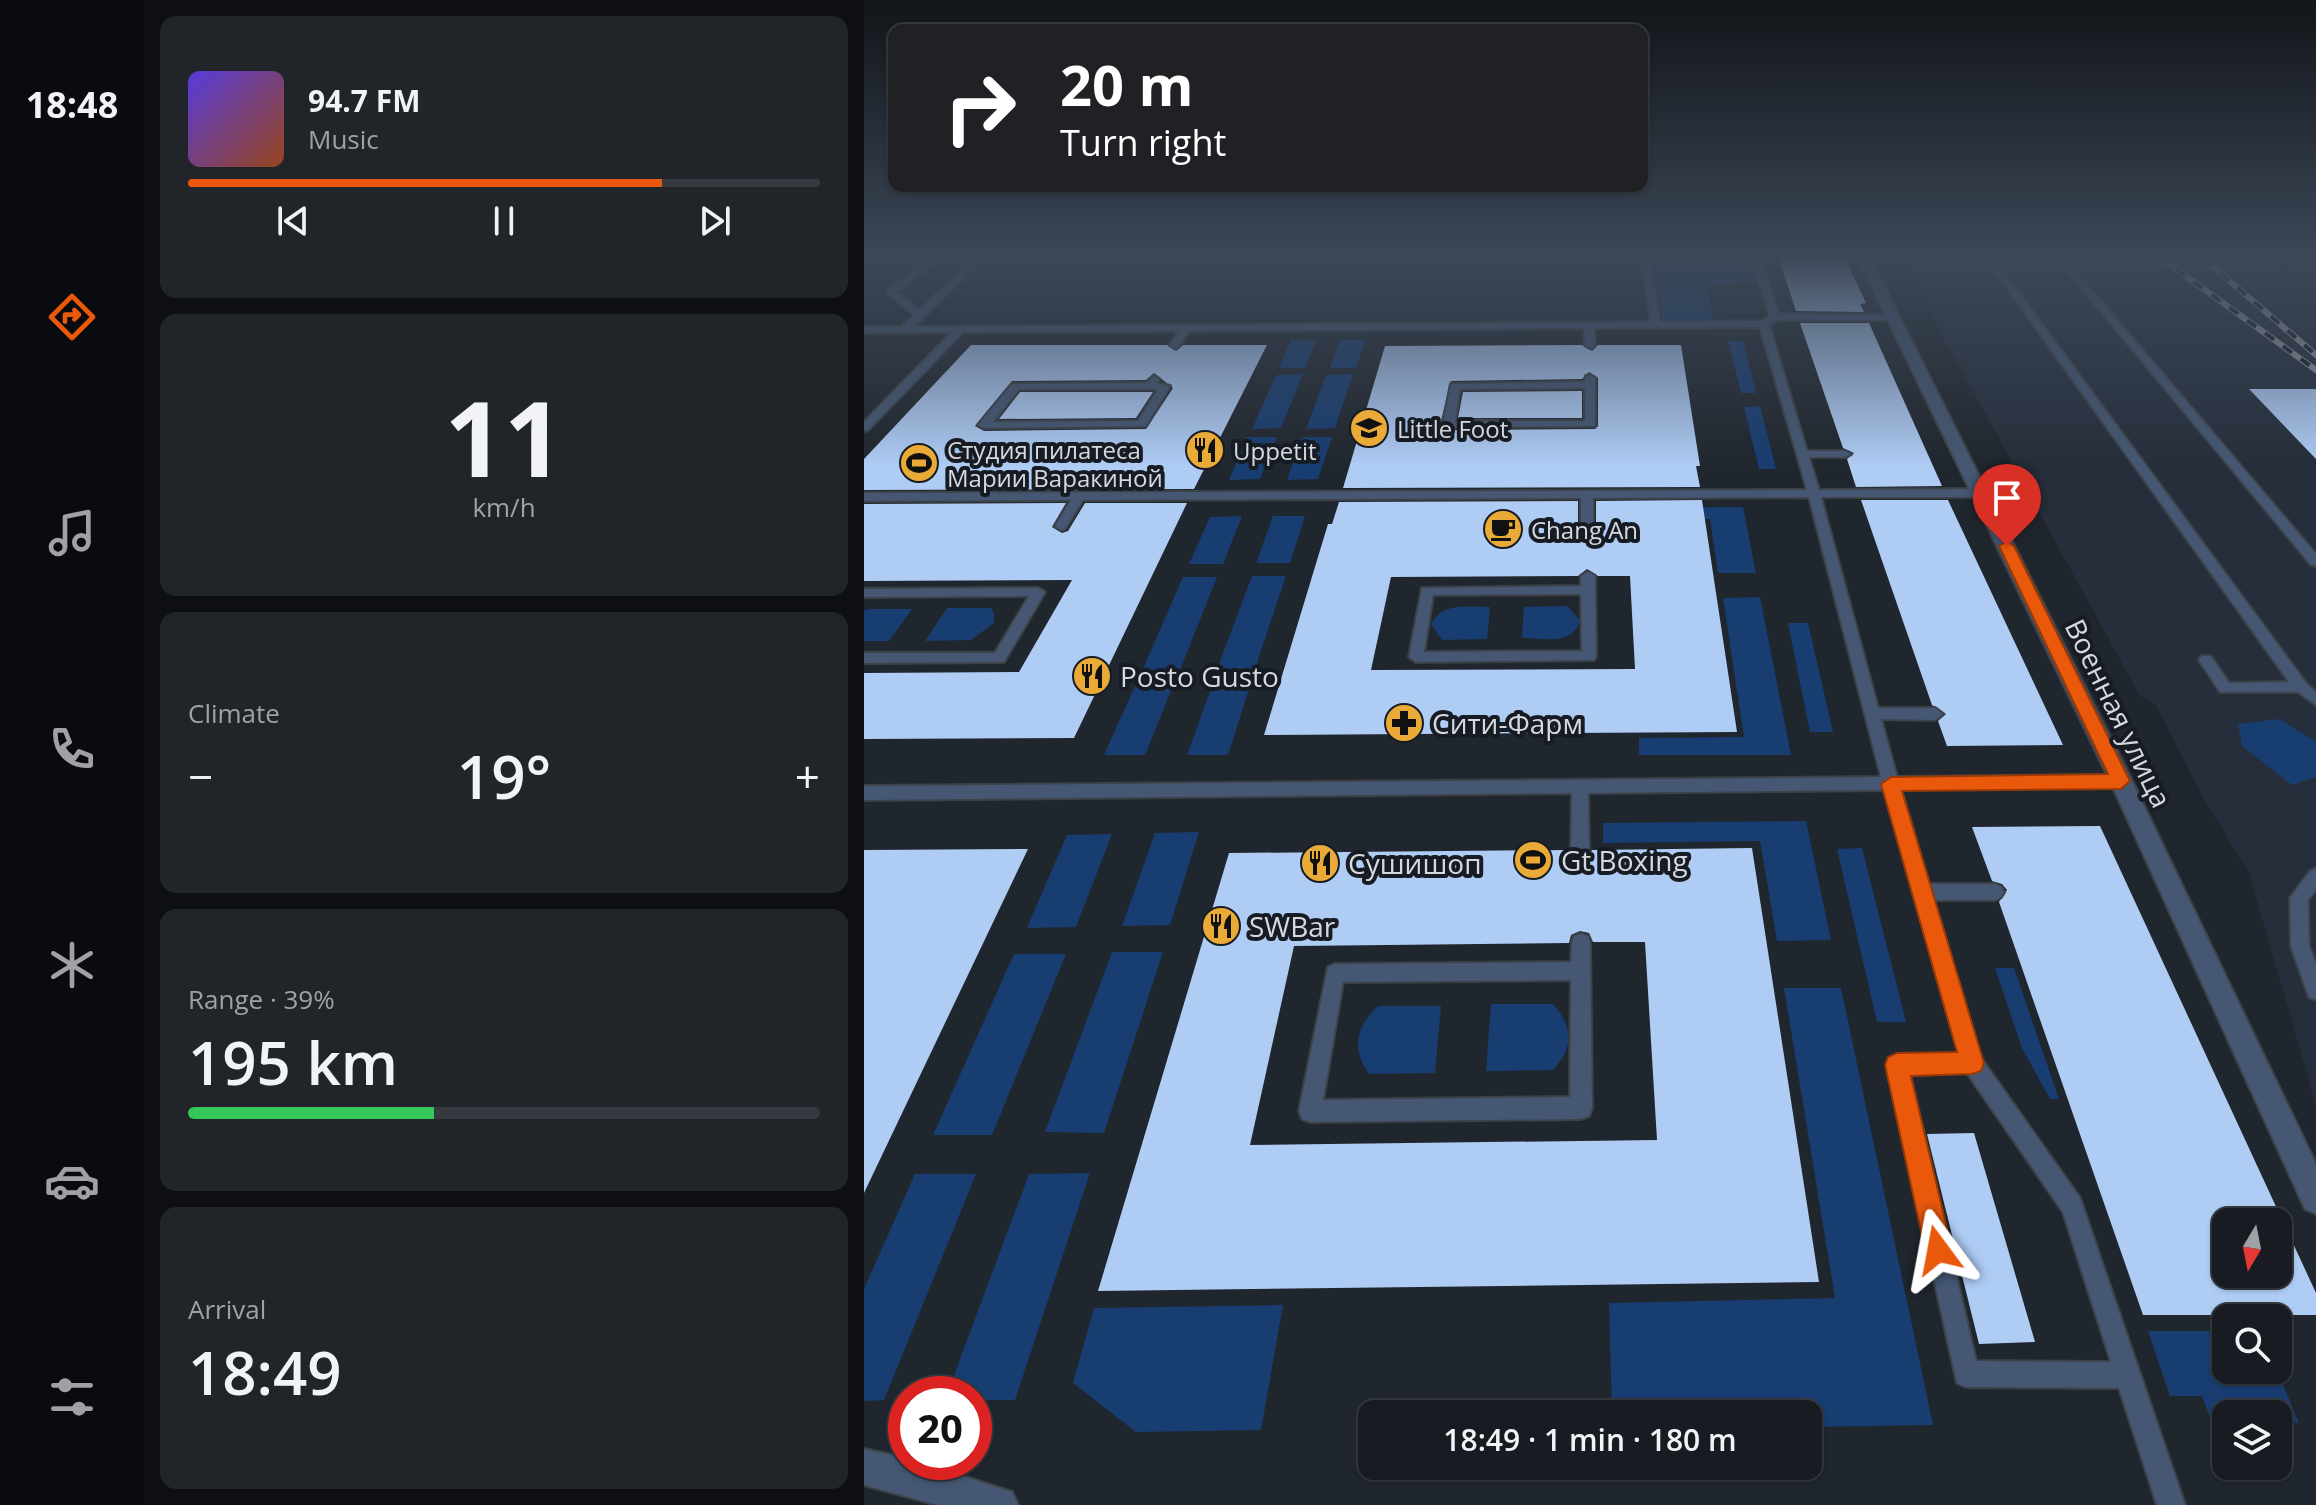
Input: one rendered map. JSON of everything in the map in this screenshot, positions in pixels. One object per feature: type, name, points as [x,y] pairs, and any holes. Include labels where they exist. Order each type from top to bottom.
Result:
[{"type":"street","name":"Военная улица","points":[[1899,326],[2121,781],[2316,1198]]},
{"type":"street","points":[[864,1467],[888,1471],[999,1505]]},
{"type":"lane","points":[[864,330],[1161,326]]},
{"type":"lane","points":[[1175,345],[1187,326]]},
{"type":"lane","points":[[1589,326],[1590,345]]},
{"type":"lane","points":[[1771,326],[1891,784],[1972,1063],[2072,1206],[2171,1505]]},
{"type":"lane","points":[[2039,326],[2301,687],[2316,700]]},
{"type":"lane","points":[[2118,326],[2316,562]]},
{"type":"lane","points":[[864,428],[962,328]]},
{"type":"lane","points":[[1152,382],[1165,386],[1142,424],[984,425],[1016,386],[1152,382]]},
{"type":"lane","points":[[1590,382],[1591,424],[1449,424],[1455,386],[1590,382]]},
{"type":"lane","points":[[1803,454],[1845,454]]},
{"type":"lane","points":[[864,497],[1981,493]]},
{"type":"lane","points":[[1587,495],[1587,523]]},
{"type":"lane","points":[[1061,526],[1079,497]]},
{"type":"lane","points":[[1588,583],[1589,656],[1416,657],[1427,591],[1588,583]]},
{"type":"lane","points":[[864,593],[1024,586],[1038,592],[999,658],[864,658]]},
{"type":"lane","points":[[2206,660],[2225,688],[2301,687]]},
{"type":"lane","points":[[1872,713],[1935,714]]},
{"type":"lane","points":[[864,793],[2121,781]]},
{"type":"lane","points":[[1580,786],[1580,850]]},
{"type":"lane","points":[[2316,876],[2299,898],[2300,946],[2316,991]]},
{"type":"lane","points":[[1923,892],[1995,892]]},
{"type":"lane","points":[[1581,942],[1581,971],[1581,1108],[1310,1111],[1335,973],[1581,971]]},
{"type":"lane","points":[[1972,1063],[1897,1065],[1966,1374],[2128,1375]]},
{"type":"shaded area","points":[[1937,326],[2316,326],[2316,1105],[2249,873],[2199,790],[2156,705],[2140,696]]},
{"type":"shaded area","points":[[1291,340],[1316,341],[1305,368],[1279,368]]},
{"type":"shaded area","points":[[1340,340],[1365,340],[1356,368],[1330,368]]},
{"type":"shaded area","points":[[1728,341],[1743,341],[1756,393],[1741,393]]},
{"type":"shaded area","points":[[1303,374],[1281,428],[1252,429],[1276,375]]},
{"type":"shaded area","points":[[1353,374],[1335,428],[1306,429],[1326,375]]},
{"type":"shaded area","points":[[1760,406],[1776,469],[1759,469],[1744,407]]},
{"type":"shaded area","points":[[1247,437],[1277,437],[1260,479],[1229,480]]},
{"type":"shaded area","points":[[1302,437],[1332,437],[1318,479],[1287,480]]},
{"type":"shaded area","points":[[1743,507],[1756,573],[1718,573],[1710,519],[1601,519],[1601,508]]},
{"type":"shaded area","points":[[1242,516],[1223,564],[1189,564],[1210,517]]},
{"type":"shaded area","points":[[1273,516],[1305,516],[1290,563],[1256,563]]},
{"type":"shaded area","points":[[1252,576],[1286,576],[1255,669],[1217,669]]},
{"type":"shaded area","points":[[1183,577],[1217,577],[1180,670],[1142,671]]},
{"type":"shaded area","points":[[1760,597],[1791,755],[1639,755],[1639,738],[1744,737],[1723,598]]},
{"type":"shaded area","points":[[1568,606],[1580,621],[1570,634],[1556,639],[1522,638],[1524,607]]},
{"type":"shaded area","points":[[1490,607],[1487,639],[1442,640],[1431,624],[1449,609]]},
{"type":"shaded area","points":[[947,608],[991,608],[994,623],[971,640],[925,641]]},
{"type":"shaded area","points":[[912,609],[889,641],[864,641],[864,611]]},
{"type":"shaded area","points":[[1788,623],[1808,623],[1833,732],[1810,732]]},
{"type":"shaded area","points":[[1135,686],[1173,686],[1145,755],[1104,755]]},
{"type":"shaded area","points":[[1212,686],[1250,686],[1228,755],[1187,755]]},
{"type":"shaded area","points":[[2279,719],[2316,742],[2316,777],[2292,785],[2242,746],[2238,724]]},
{"type":"shaded area","points":[[1806,821],[1831,940],[1777,941],[1760,841],[1603,843],[1603,823]]},
{"type":"shaded area","points":[[1199,832],[1170,925],[1122,926],[1155,833]]},
{"type":"shaded area","points":[[1112,834],[1076,927],[1027,928],[1067,835]]},
{"type":"shaded area","points":[[1862,848],[1906,1022],[1877,1022],[1837,849]]},
{"type":"shaded area","points":[[1112,952],[1163,952],[1104,1133],[1045,1132]]},
{"type":"shaded area","points":[[1014,954],[1066,954],[992,1135],[933,1135]]},
{"type":"shaded area","points":[[1995,968],[2014,968],[2059,1099],[2050,1099],[2022,1048]]},
{"type":"shaded area","points":[[1784,988],[1841,988],[1933,1425],[1822,1427],[1822,1400],[1612,1400],[1609,1303],[1835,1298]]},
{"type":"shaded area","points":[[1491,1004],[1553,1004],[1567,1029],[1568,1046],[1553,1070],[1486,1071]]},
{"type":"shaded area","points":[[1378,1006],[1441,1006],[1435,1073],[1369,1074],[1360,1055],[1358,1038],[1365,1022]]},
{"type":"shaded area","points":[[1090,1173],[1015,1400],[992,1400],[992,1376],[954,1376],[1029,1174]]},
{"type":"shaded area","points":[[915,1174],[976,1174],[894,1376],[888,1376],[884,1400],[864,1401],[864,1289]]},
{"type":"shaded area","points":[[1283,1305],[1261,1430],[1136,1432],[1073,1383],[1094,1308]]},
{"type":"shaded area","points":[[2148,1331],[2212,1331],[2212,1384],[2283,1384],[2289,1400],[2212,1400],[2212,1423],[2202,1396],[2170,1396]]},
{"type":"shaded area","points":[[2292,1406],[2299,1423],[2292,1423]]},
{"type":"building","points":[[1801,326],[1870,326],[1942,486],[1856,487],[1847,459],[1854,453],[1843,448]]},
{"type":"building","points":[[971,345],[1167,345],[1176,351],[1183,345],[1267,345],[1194,489],[864,490],[864,459]],"holes":[[[1154,373],[1173,388],[1146,429],[984,431],[975,426],[1012,381],[1146,380]]]},
{"type":"building","points":[[1582,345],[1592,351],[1598,345],[1681,345],[1700,466],[1696,466],[1700,487],[1343,488],[1385,346]],"holes":[[[1589,372],[1598,378],[1598,426],[1595,429],[1449,430],[1440,425],[1451,381],[1582,379]]]},
{"type":"building","points":[[2249,389],[2316,389],[2316,459]]},
{"type":"building","points":[[1582,391],[1582,418],[1458,418],[1463,392]]},
{"type":"building","points":[[1020,392],[1153,392],[1136,418],[999,419]]},
{"type":"building","points":[[1702,500],[1737,732],[1264,735],[1328,524],[1332,524],[1339,502],[1578,501],[1578,523],[1589,530],[1596,523],[1596,501]],"holes":[[[1587,569],[1598,576],[1630,576],[1635,669],[1371,670],[1391,577],[1578,576]]]},
{"type":"building","points":[[1861,500],[1948,500],[2063,745],[1947,746],[1938,721],[1946,714],[1932,705]]},
{"type":"building","points":[[1066,503],[1052,527],[1062,533],[1068,531],[1085,503],[1187,503],[1074,738],[864,739],[864,673],[1019,672],[1072,580],[864,581],[864,504]]},
{"type":"building","points":[[2100,826],[2277,1208],[2212,1208],[2212,1288],[2292,1288],[2292,1241],[2316,1293],[2316,1315],[2292,1315],[2292,1304],[2212,1304],[2212,1315],[2143,1315],[1999,902],[2007,890],[2002,884],[1992,881],[1972,827]]},
{"type":"building","points":[[1752,848],[1819,1282],[1098,1291],[1229,853],[1568,850],[1573,858],[1581,860],[1589,857],[1592,850]],"holes":[[[1580,931],[1589,933],[1593,942],[1645,942],[1657,1140],[1250,1145],[1294,946],[1569,943],[1571,935]]]},
{"type":"building","points":[[1028,849],[864,1193],[864,850]]},
{"type":"building","points":[[1974,1133],[2035,1342],[1979,1344],[1927,1134]]},
{"type":"railway","points":[[2255,326],[2316,370]]},
{"type":"railway","points":[[2282,326],[2316,355]]},
{"type":"place","name":"Little Foot","points":[[1369,428]]},
{"type":"place","name":"Uppetit","points":[[1205,450]]},
{"type":"place","name":"Студия пилатеса Марии Варакиной","points":[[919,463]]},
{"type":"place","name":"Chang An","points":[[1503,529]]},
{"type":"place","name":"Posto Gusto","points":[[1092,676]]},
{"type":"place","name":"Сити-Фарм","points":[[1404,723]]},
{"type":"place","name":"Gt Boxing","points":[[1533,860]]},
{"type":"place","name":"Сушишоп","points":[[1320,863]]},
{"type":"place","name":"SWBar","points":[[1221,926]]},
{"type":"route","points":[[1938,1250],[1897,1065],[1972,1063],[1891,784],[2121,781],[2007,546]]}]
